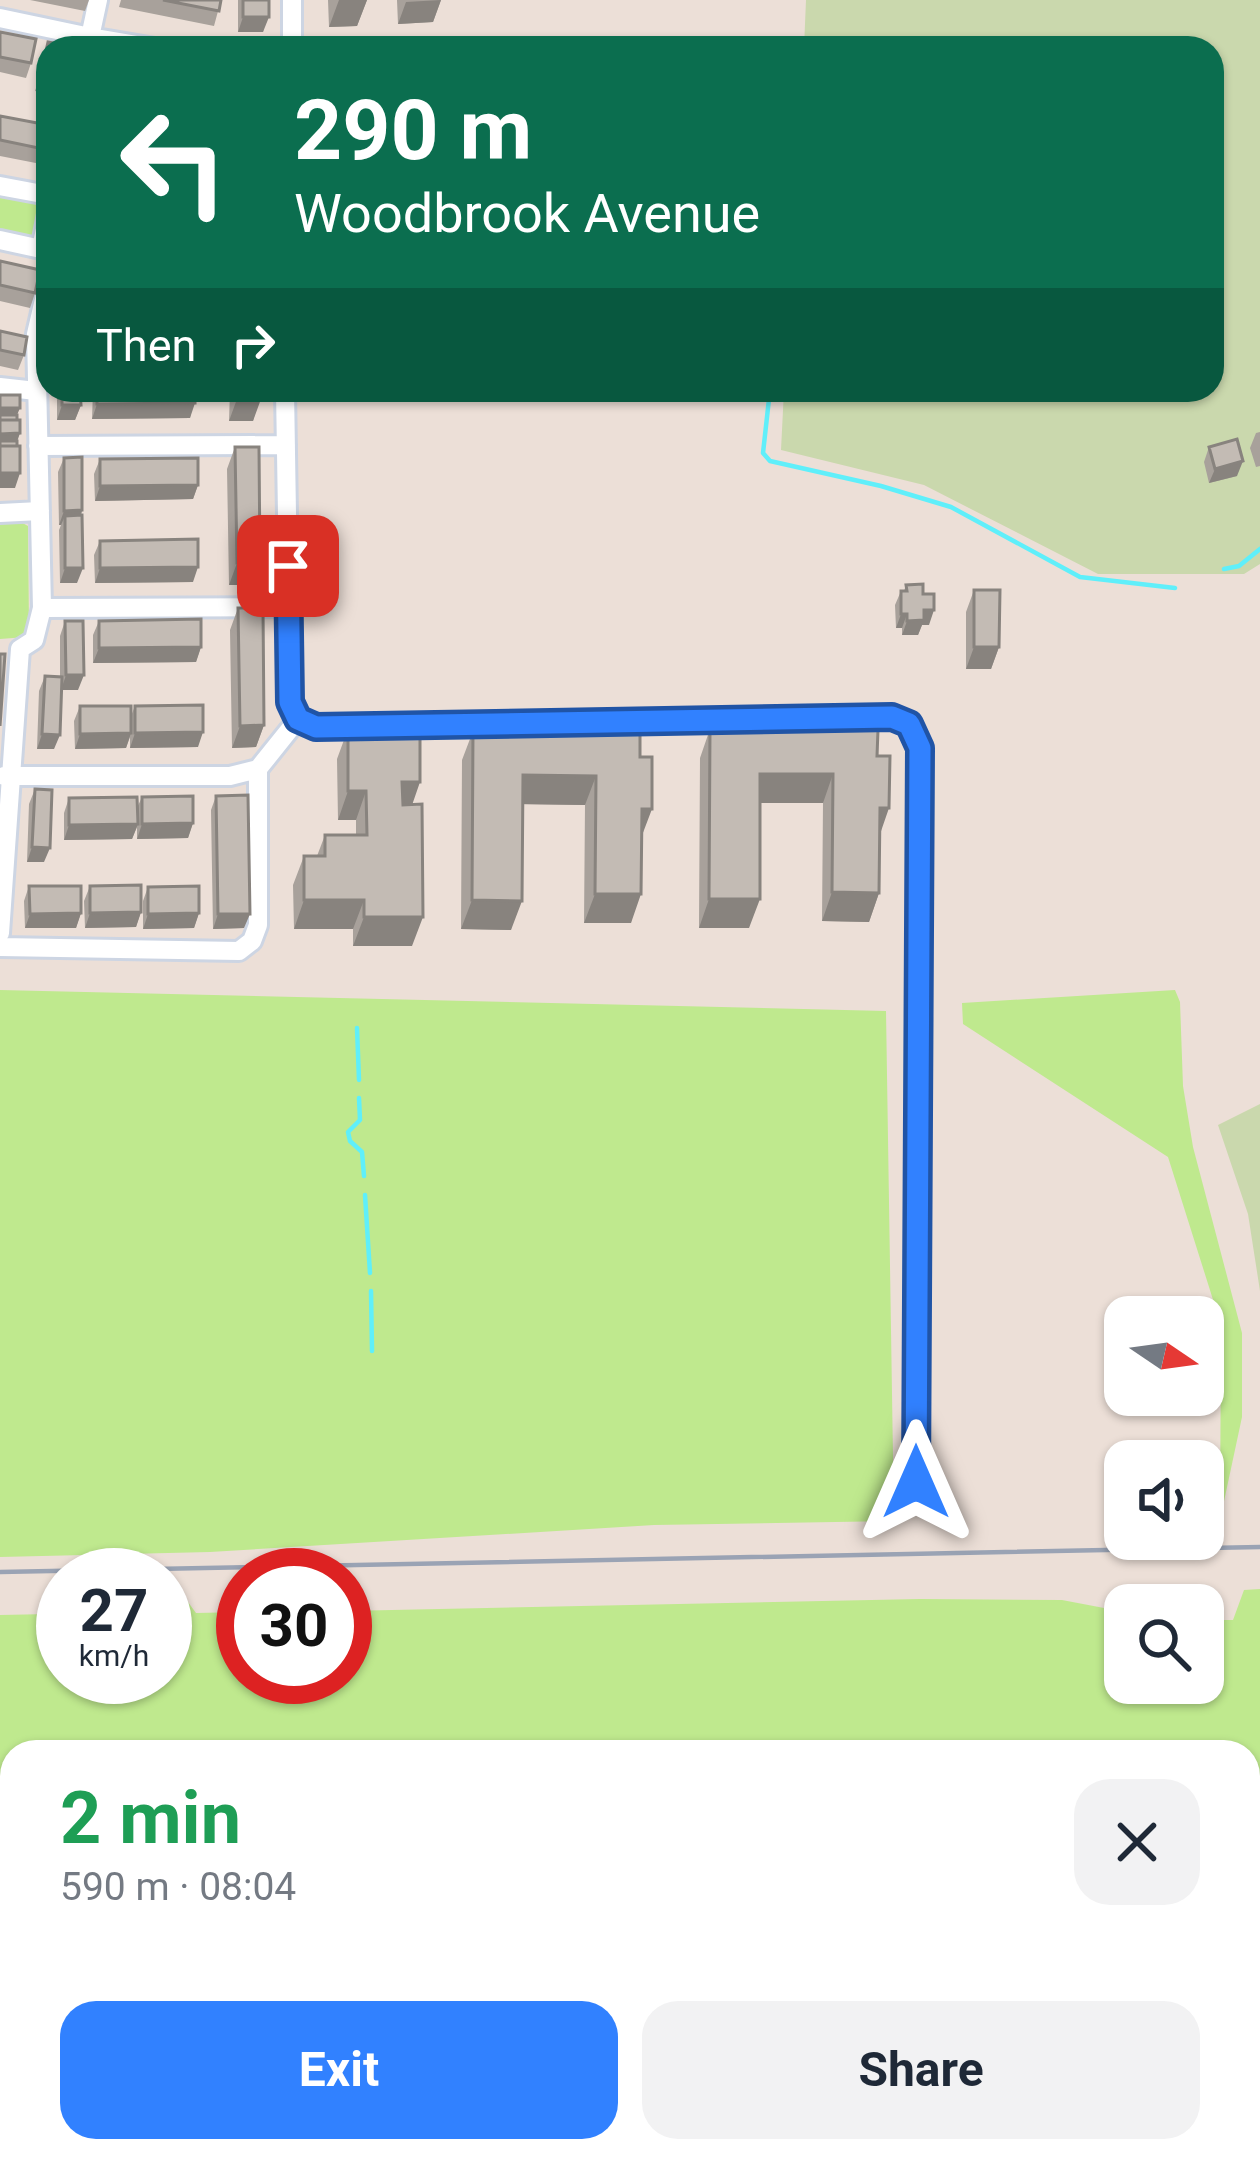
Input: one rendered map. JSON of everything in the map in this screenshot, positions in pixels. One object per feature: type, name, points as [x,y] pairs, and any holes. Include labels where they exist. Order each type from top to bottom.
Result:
[{"type":"street","points":[[90,36],[98,0]]},
{"type":"street","points":[[292,0],[292,36]]},
{"type":"street","points":[[0,17],[68,36]]},
{"type":"street","points":[[0,186],[36,193]]},
{"type":"street","points":[[0,240],[36,248]]},
{"type":"street","points":[[0,388],[36,391],[36,334]]},
{"type":"street","points":[[0,933],[10,649],[34,640],[42,608],[36,402]]},
{"type":"street","points":[[286,402],[290,702],[298,719],[316,727],[892,717],[909,724],[920,748],[916,1482]]},
{"type":"street","points":[[38,446],[286,445]]},
{"type":"street","points":[[0,513],[40,511]]},
{"type":"street","points":[[42,608],[288,607]]},
{"type":"street","points":[[0,946],[239,951],[251,941],[258,925],[259,769],[298,719]]},
{"type":"street","points":[[6,776],[230,776],[259,769]]},
{"type":"green space","points":[[806,0],[1260,0],[1260,564],[1244,574],[1098,574],[924,485],[781,450],[783,402],[1224,402],[1224,36],[804,36]]},
{"type":"green space","points":[[0,193],[36,201],[34,241],[0,234]]},
{"type":"green space","points":[[13,518],[28,526],[29,630],[26,637],[0,639],[0,519]]},
{"type":"green space","points":[[0,990],[886,1011],[894,1521],[654,1525],[216,1548],[210,1552],[36,1548],[36,1556],[0,1557]]},
{"type":"green space","points":[[1175,990],[1180,1002],[1183,1086],[1193,1147],[1242,1333],[1242,1417],[1224,1501],[1224,1296],[1212,1296],[1168,1157],[963,1024],[962,1003]]},
{"type":"green space","points":[[1260,1104],[1260,1291],[1248,1214],[1218,1125]]},
{"type":"green space","points":[[1260,1589],[1260,1740],[0,1740],[0,1615],[36,1614],[36,1704],[192,1704],[192,1608],[196,1613],[216,1613],[216,1704],[372,1704],[372,1610],[920,1599],[1062,1600],[1104,1608],[1104,1704],[1224,1704],[1224,1620],[1233,1620],[1244,1590]]},
{"type":"building","points":[[163,0],[221,0],[219,11]]},
{"type":"building","points":[[243,0],[269,0],[269,17],[243,17]]},
{"type":"building","points":[[0,32],[36,39],[31,63],[0,57]]},
{"type":"building","points":[[0,116],[36,123],[36,148],[0,140]]},
{"type":"building","points":[[0,261],[36,269],[35,293],[0,285]]},
{"type":"building","points":[[0,331],[27,337],[24,355],[0,350]]},
{"type":"building","points":[[0,395],[20,395],[20,408],[0,408]]},
{"type":"building","points":[[97,402],[195,402],[195,403]]},
{"type":"building","points":[[0,420],[20,420],[20,433],[0,434]]},
{"type":"building","points":[[1237,439],[1243,461],[1215,469],[1209,447]]},
{"type":"building","points":[[0,446],[20,446],[20,473],[0,473]]},
{"type":"building","points":[[235,447],[259,447],[260,563],[237,563]]},
{"type":"building","points":[[82,457],[82,510],[64,511],[64,458]]},
{"type":"building","points":[[198,458],[198,485],[100,486],[100,459]]},
{"type":"building","points":[[82,515],[83,568],[65,568],[65,516]]},
{"type":"building","points":[[198,539],[198,567],[100,568],[100,541]]},
{"type":"building","points":[[923,584],[923,594],[934,594],[934,610],[924,610],[924,620],[907,621],[907,614],[901,614],[901,591],[907,591],[906,585]]},
{"type":"building","points":[[974,590],[1000,590],[999,647],[974,647]]},
{"type":"building","points":[[238,608],[263,608],[264,725],[240,726]]},
{"type":"building","points":[[201,619],[201,647],[99,648],[99,621]]},
{"type":"building","points":[[65,621],[83,621],[84,675],[66,675]]},
{"type":"building","points":[[0,654],[5,654],[0,726]]},
{"type":"building","points":[[45,676],[62,677],[60,735],[42,734]]},
{"type":"building","points":[[203,705],[203,732],[135,733],[135,706]]},
{"type":"building","points":[[80,706],[131,706],[131,733],[80,734]]},
{"type":"building","points":[[348,729],[420,729],[420,782],[402,782],[403,805],[422,804],[423,917],[364,917],[364,900],[304,900],[304,856],[325,856],[325,835],[367,835],[366,791],[348,791]]},
{"type":"building","points":[[710,729],[878,730],[877,756],[890,756],[889,808],[880,808],[879,893],[832,892],[833,774],[760,774],[760,899],[709,899]]},
{"type":"building","points":[[473,731],[640,732],[640,757],[652,757],[652,809],[642,809],[641,894],[595,894],[596,776],[523,775],[522,901],[472,900]]},
{"type":"building","points":[[35,789],[52,790],[50,848],[32,847]]},
{"type":"building","points":[[248,795],[250,914],[218,914],[216,796]]},
{"type":"building","points":[[193,796],[193,823],[142,824],[142,797]]},
{"type":"building","points":[[137,797],[138,824],[69,825],[69,798]]},
{"type":"building","points":[[141,885],[141,912],[90,913],[90,886]]},
{"type":"building","points":[[29,886],[81,886],[81,913],[30,914]]},
{"type":"building","points":[[199,886],[199,913],[148,914],[148,887]]},
{"type":"waterway","points":[[769,402],[763,453],[770,461],[951,507],[1080,577],[1175,588]]},
{"type":"waterway","points":[[1224,569],[1239,566],[1260,549]]},
{"type":"waterway","points":[[357,1028],[359,1080]]},
{"type":"waterway","points":[[359,1098],[360,1120],[348,1132],[362,1152],[364,1176]]},
{"type":"waterway","points":[[365,1195],[370,1273]]},
{"type":"waterway","points":[[371,1291],[372,1351]]},
{"type":"railway","points":[[0,1572],[1260,1547]]},
{"type":"route","points":[[288,566],[290,702],[298,719],[316,727],[892,717],[909,724],[920,748],[916,1482]]}]
